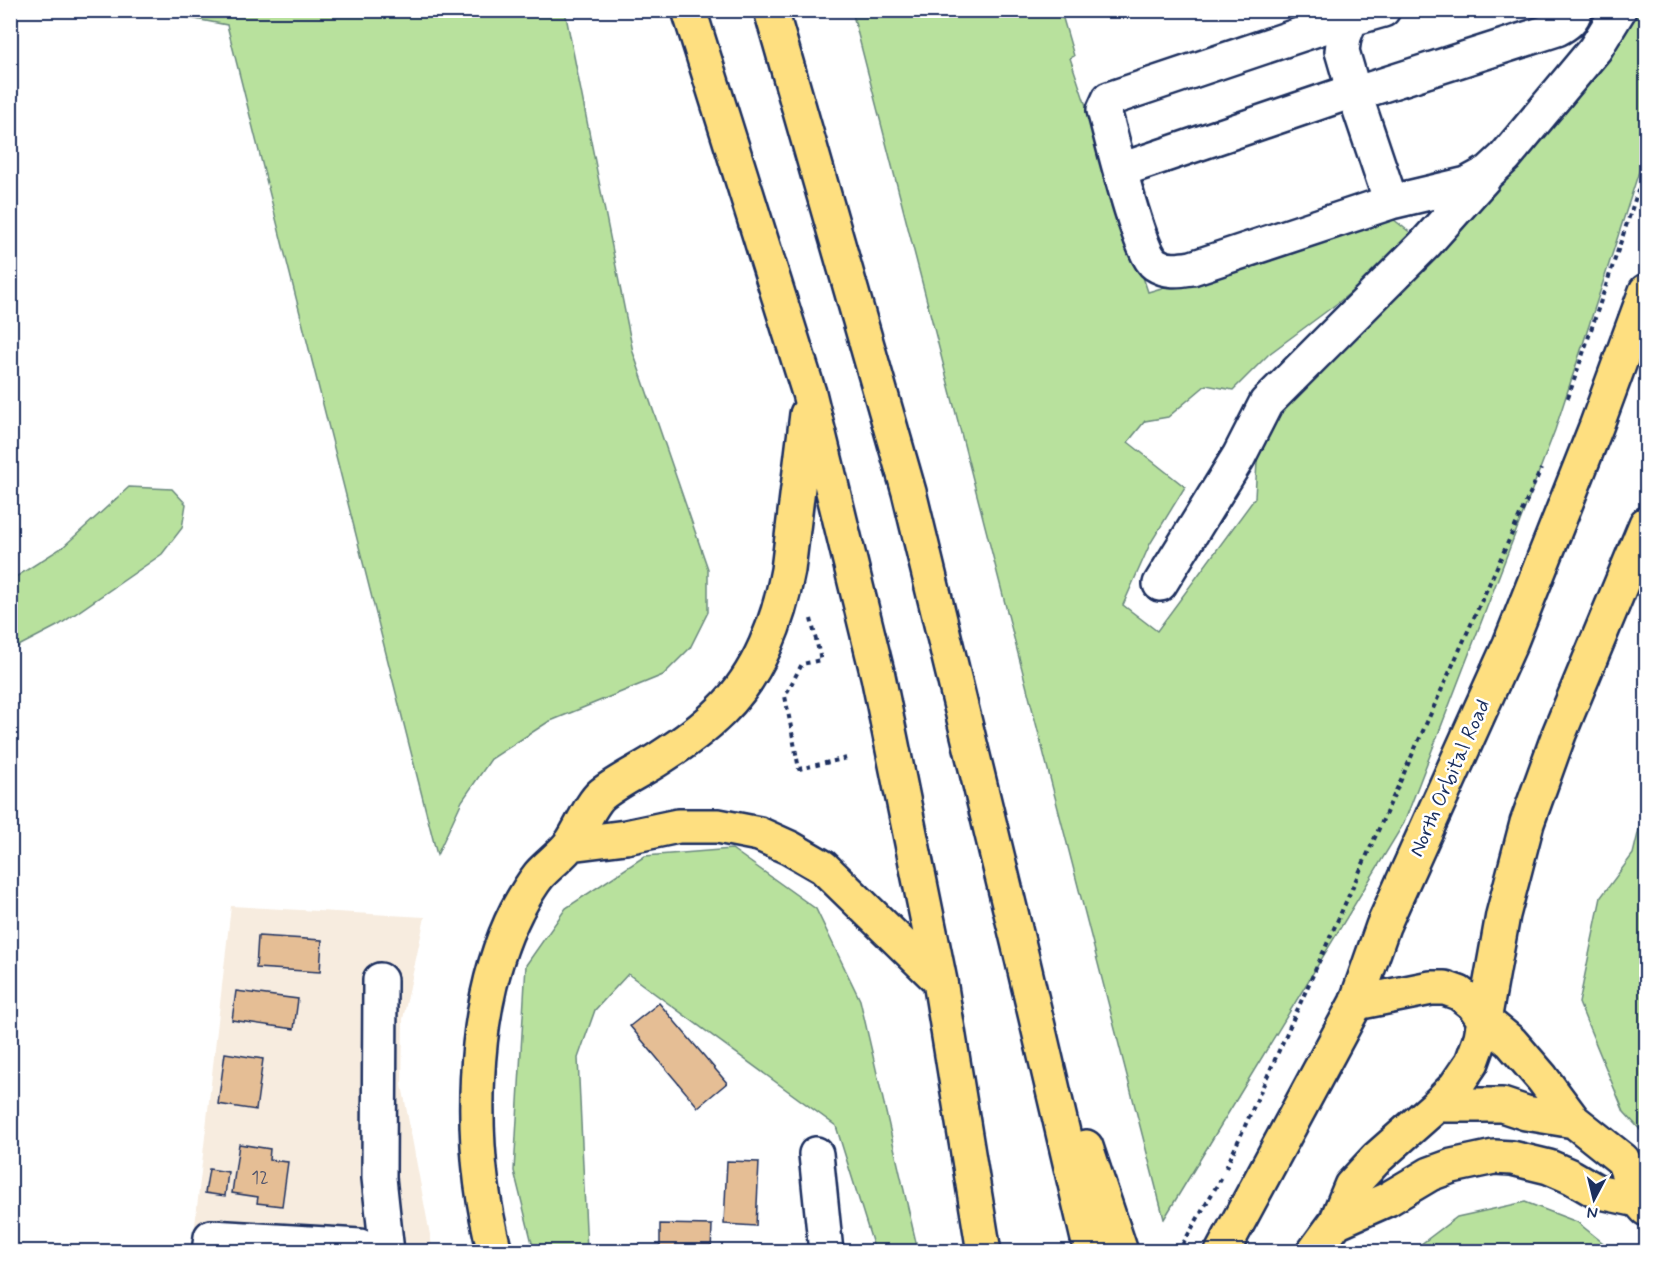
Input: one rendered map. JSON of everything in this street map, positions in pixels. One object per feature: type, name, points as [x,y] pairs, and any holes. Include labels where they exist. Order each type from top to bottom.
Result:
[{"type":"highway","points":[[689,10],[809,393],[878,676],[940,981],[984,1251]]},
{"type":"highway","points":[[771,10],[909,492],[1091,1251]]},
{"type":"highway","name":"North Orbital Road","points":[[1222,1251],[1356,1003],[1383,926],[1510,644],[1647,291]]},
{"type":"highway","points":[[495,1251],[484,1207],[476,1133],[476,1102],[485,1008],[500,954],[517,910],[537,877],[570,844],[601,795],[682,743],[722,710],[747,679],[767,643],[784,594],[809,393]]},
{"type":"highway","points":[[1314,1251],[1336,1222],[1351,1186],[1377,1158],[1437,1106],[1455,1087],[1472,1062],[1481,1037],[1503,915],[1527,823],[1559,734],[1647,524]]},
{"type":"highway","points":[[570,844],[626,837],[678,826],[718,825],[759,834],[823,867],[940,981]]},
{"type":"highway","points":[[1022,958],[1121,1251]]},
{"type":"highway","points":[[1356,1003],[1431,988],[1445,988],[1459,993],[1473,1004],[1484,1020],[1517,1048],[1574,1121],[1623,1160],[1642,1204]]},
{"type":"highway","points":[[1437,1106],[1502,1105],[1526,1113],[1574,1121]]},
{"type":"highway","points":[[1336,1222],[1388,1199],[1430,1174],[1452,1166],[1494,1157],[1512,1158],[1549,1167],[1596,1191],[1642,1204]]},
{"type":"lane","points":[[1383,10],[1323,27],[1109,99],[1104,110],[1120,170],[1142,242],[1154,264],[1170,271],[1192,268],[1392,202],[1467,184],[1489,172]]},
{"type":"lane","points":[[1120,170],[1354,92],[1364,91],[1557,29],[1574,16],[1575,10]]},
{"type":"lane","points":[[1160,584],[1239,456],[1266,403],[1426,243],[1505,157],[1595,50],[1619,10]]},
{"type":"lane","points":[[1350,21],[1342,51],[1392,202]]},
{"type":"lane","points":[[209,1251],[211,1237],[373,1249],[379,1178],[380,980]]},
{"type":"lane","points":[[816,1154],[826,1251]]},
{"type":"path","points":[[1567,402],[1647,167]]},
{"type":"path","points":[[1178,1251],[1226,1170],[1545,458]]},
{"type":"path","points":[[809,611],[820,660],[801,664],[785,696],[799,769],[847,758]]},
{"type":"shaded area","points":[[231,906],[425,917],[403,1019],[402,1085],[433,1251],[192,1252]]},
{"type":"green space","points":[[153,11],[565,11],[633,352],[708,569],[708,612],[690,648],[663,675],[548,722],[491,759],[462,801],[437,855],[227,25]]},
{"type":"green space","points":[[852,11],[1067,11],[1062,15],[1074,56],[1070,58],[1148,292],[1393,219],[1417,238],[1339,302],[1269,354],[1233,390],[1206,385],[1168,417],[1145,421],[1128,442],[1185,487],[1150,544],[1123,605],[1157,631],[1255,498],[1258,443],[1277,411],[1632,11],[1646,11],[1646,150],[1555,430],[1404,823],[1164,1219]]},
{"type":"green space","points":[[129,487],[172,489],[186,504],[182,528],[162,554],[59,625],[11,650],[11,580],[63,547]]},
{"type":"green space","points":[[1646,801],[1646,1136],[1624,1112],[1579,1003],[1601,897],[1633,854]]},
{"type":"green space","points":[[732,849],[816,909],[860,1000],[918,1251],[875,1251],[836,1126],[628,974],[595,1010],[578,1058],[587,1251],[534,1251],[514,1171],[526,965],[566,908],[645,856]]},
{"type":"green space","points":[[1525,1202],[1577,1222],[1613,1251],[1412,1251],[1457,1217]]},
{"type":"building","points":[[258,936],[322,940],[320,972],[256,968]]},
{"type":"building","points":[[236,991],[298,999],[294,1029],[232,1020]]},
{"type":"building","points":[[659,1003],[727,1083],[698,1107],[630,1026]]},
{"type":"building","points":[[225,1053],[263,1059],[256,1110],[218,1104]]},
{"type":"building","points":[[239,1144],[270,1149],[269,1160],[288,1162],[282,1206],[257,1203],[258,1197],[232,1193]]},
{"type":"building","points":[[727,1161],[759,1162],[756,1226],[724,1224]]},
{"type":"building","points":[[209,1169],[228,1172],[225,1196],[205,1193]]},
{"type":"building","points":[[660,1224],[712,1225],[711,1252],[660,1252]]}]
